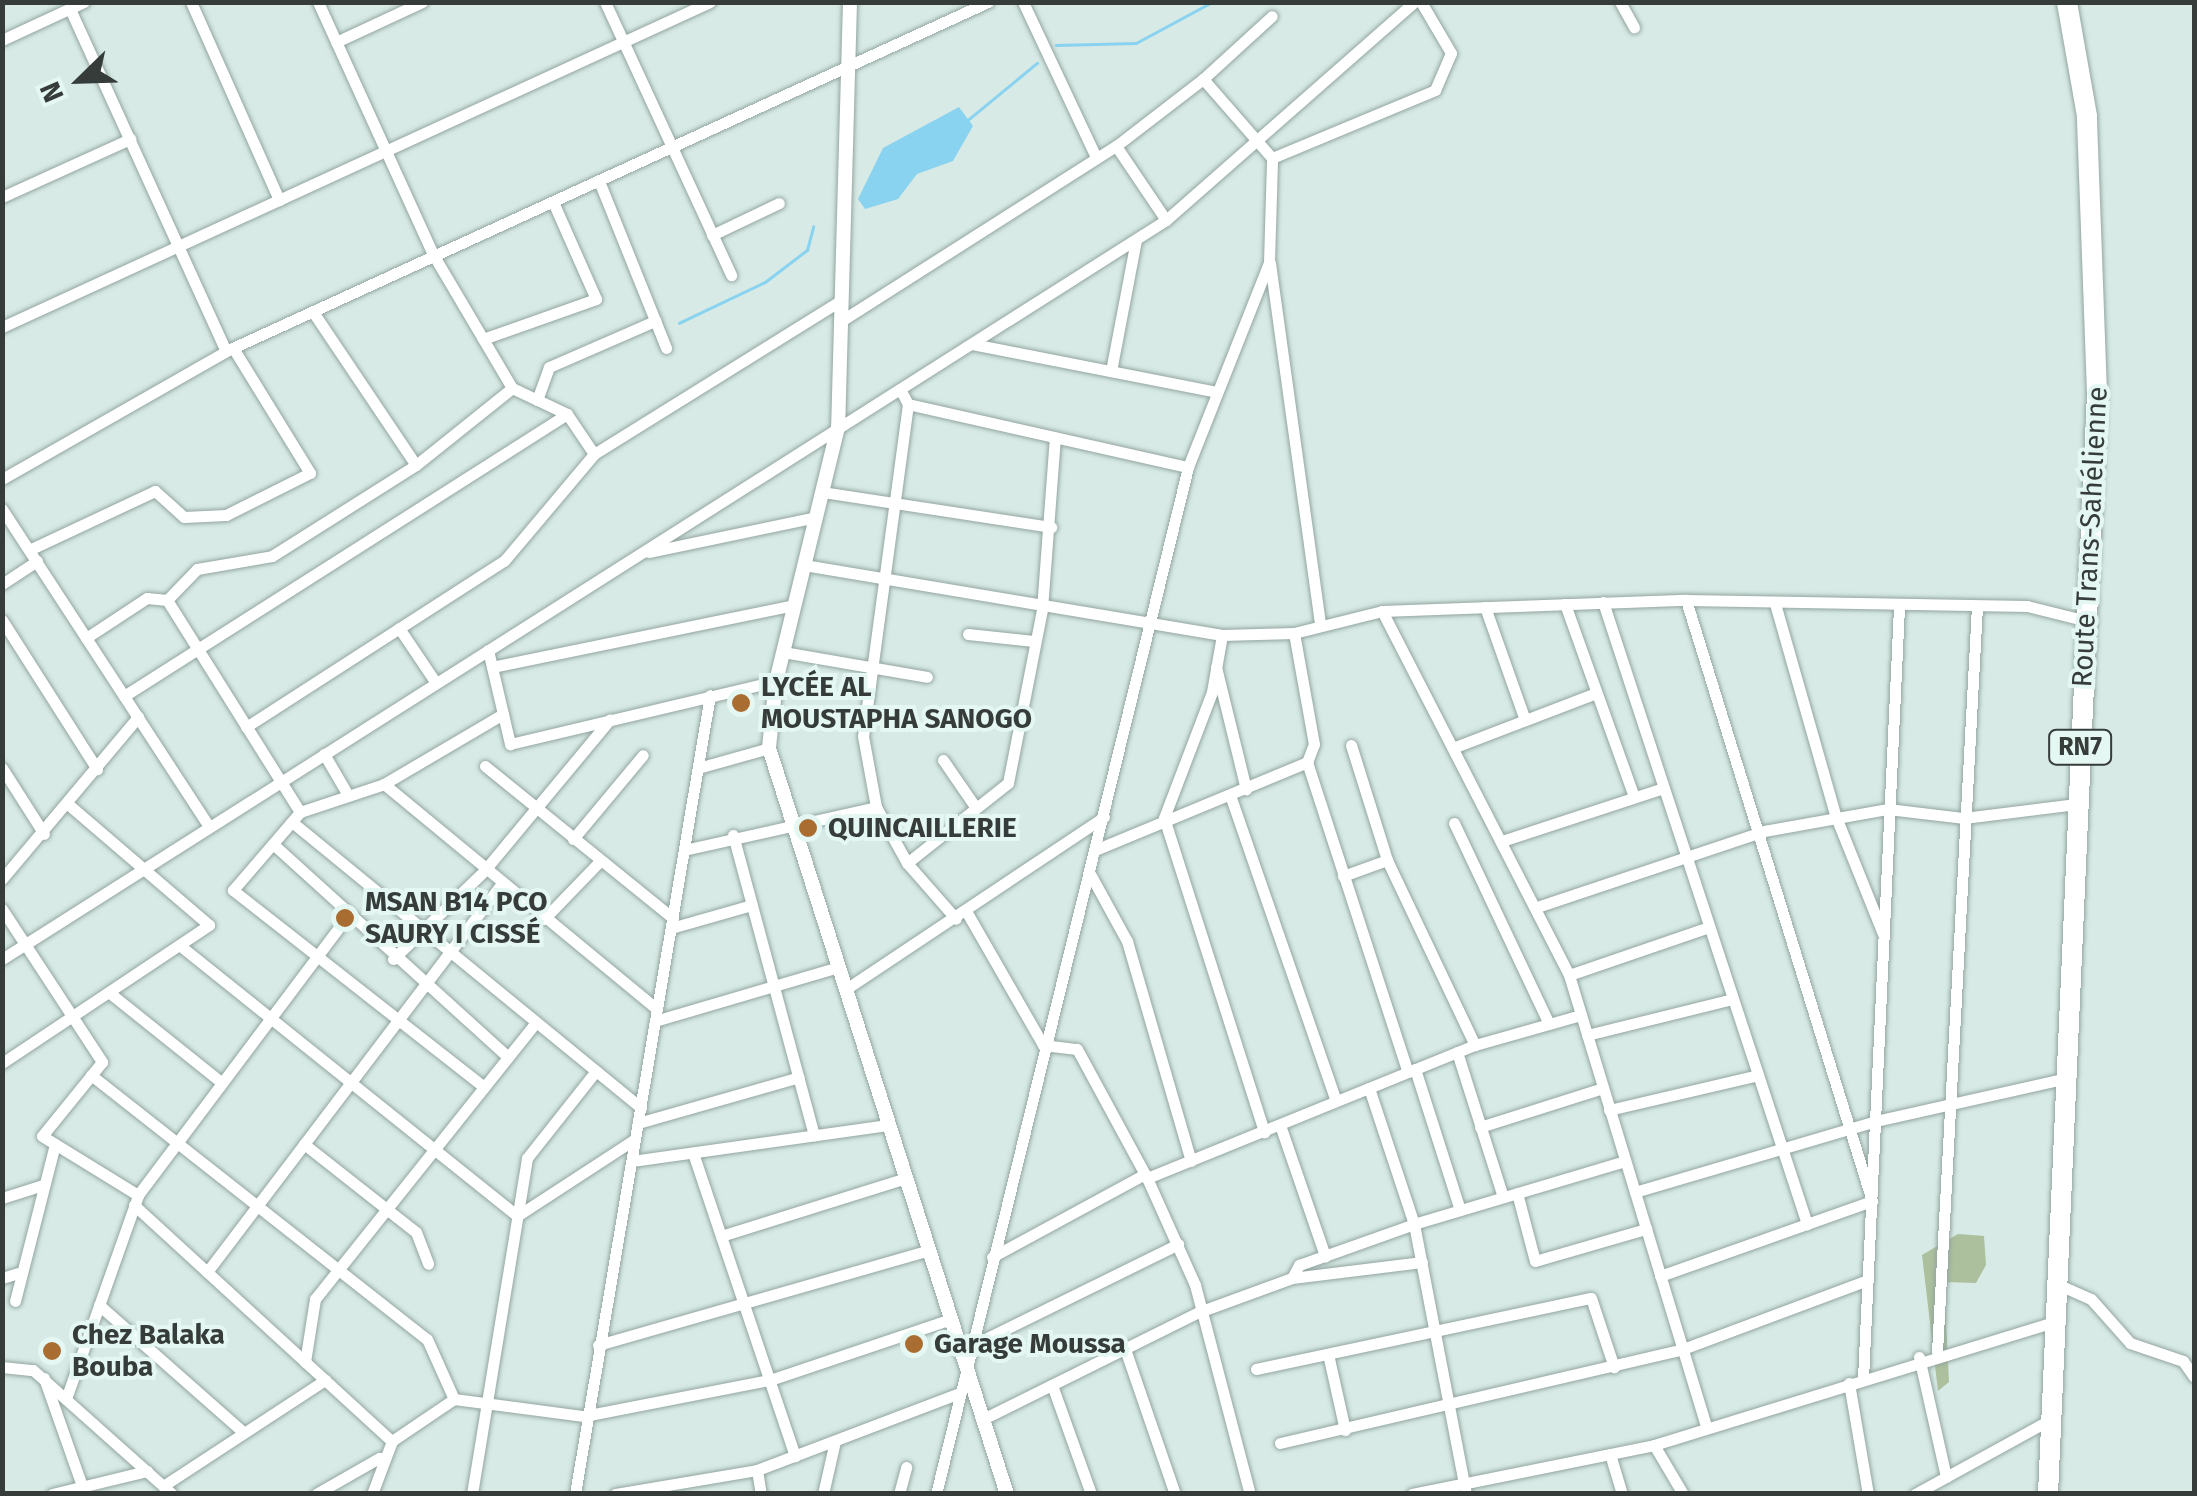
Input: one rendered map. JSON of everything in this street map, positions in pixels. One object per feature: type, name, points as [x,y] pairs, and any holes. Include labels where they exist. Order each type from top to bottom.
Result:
[{"type":"highway","name":"Route Trans-Sahélienne","points":[[2048,1494],[2050,1323],[2088,620],[2097,290],[2087,116],[2067,2]]},
{"type":"street","points":[[2,40],[84,2]]},
{"type":"street","points":[[191,2],[279,200]]},
{"type":"street","points":[[318,2],[434,256],[512,388],[567,414],[594,454]]},
{"type":"street","points":[[336,42],[422,2]]},
{"type":"street","points":[[605,2],[731,275]]},
{"type":"street","points":[[2,327],[710,2]]},
{"type":"street","points":[[850,2],[838,427],[776,680],[769,748],[1007,1494]]},
{"type":"street","points":[[2,479],[230,350],[988,2]]},
{"type":"street","points":[[1023,2],[1096,157]]},
{"type":"street","points":[[2,959],[1166,220],[1256,149],[1418,2],[1451,53],[1435,90],[1272,158]]},
{"type":"street","points":[[1621,3],[1634,27]]},
{"type":"street","points":[[2,584],[33,556],[155,490],[184,517],[226,515],[310,473],[230,350],[70,9]]},
{"type":"street","points":[[840,321],[1116,146],[1204,78],[1272,16]]},
{"type":"street","points":[[1204,78],[1256,149],[1272,158]]},
{"type":"street","points":[[2,198],[130,139]]},
{"type":"street","points":[[1116,146],[1166,220]]},
{"type":"street","points":[[1272,158],[1269,262],[1320,626]]},
{"type":"street","points":[[599,180],[666,348]]},
{"type":"street","points":[[483,339],[596,299],[553,202]]},
{"type":"street","points":[[712,234],[779,203]]},
{"type":"street","points":[[1110,371],[1136,240]]},
{"type":"street","points":[[936,1494],[1043,1045],[1152,626],[1188,467],[1210,391],[1269,262]]},
{"type":"street","points":[[246,727],[504,560],[594,454],[841,300]]},
{"type":"street","points":[[313,312],[416,465]]},
{"type":"street","points":[[537,400],[549,367],[655,320]]},
{"type":"street","points":[[972,344],[1210,391]]},
{"type":"street","points":[[167,600],[197,568],[272,556],[416,465],[512,388]]},
{"type":"street","points":[[900,388],[908,404],[863,736],[876,807],[907,863],[961,915],[1043,1045]]},
{"type":"street","points":[[908,404],[1188,467]]},
{"type":"street","points":[[124,696],[567,414]]},
{"type":"street","points":[[907,863],[974,805],[1008,783],[1042,609],[1055,437]]},
{"type":"street","points":[[822,492],[1051,527]]},
{"type":"street","points":[[2,508],[210,827]]},
{"type":"street","points":[[638,554],[816,517]]},
{"type":"street","points":[[804,565],[885,575],[1042,609],[1222,635],[1294,634],[1382,611],[1686,600],[1776,607],[1978,606],[2088,620]]},
{"type":"street","points":[[86,638],[147,598],[167,600]]},
{"type":"street","points":[[167,600],[281,782],[296,817],[450,952],[641,1108]]},
{"type":"street","points":[[1686,600],[1764,830],[1855,1129],[1872,1200]]},
{"type":"street","points":[[1603,602],[1807,1224]]},
{"type":"street","points":[[1565,604],[1634,798]]},
{"type":"street","points":[[492,667],[794,605]]},
{"type":"street","points":[[1863,1380],[1899,606]]},
{"type":"street","points":[[1937,1352],[1978,606]]},
{"type":"street","points":[[1485,607],[1524,720]]},
{"type":"street","points":[[1776,607],[1836,817],[1884,938]]},
{"type":"street","points":[[1382,611],[1458,746],[1540,906],[1568,974],[1706,1426]]},
{"type":"street","points":[[2,620],[98,768]]},
{"type":"street","points":[[400,628],[436,683]]},
{"type":"street","points":[[968,634],[1034,642]]},
{"type":"street","points":[[1294,634],[1314,744],[1308,762],[1343,876],[1460,1210]]},
{"type":"street","points":[[1222,635],[1216,667],[1164,818],[1264,1132]]},
{"type":"street","points":[[488,650],[510,744],[776,680]]},
{"type":"street","points":[[783,652],[927,677]]},
{"type":"street","points":[[1216,667],[1246,789]]},
{"type":"street","points":[[1458,746],[1596,693]]},
{"type":"street","points":[[575,1494],[584,1416],[636,1139],[710,695]]},
{"type":"street","points":[[484,1087],[233,890],[296,817],[345,790],[384,784],[503,714]]},
{"type":"street","points":[[2,879],[69,805],[138,717]]},
{"type":"street","points":[[393,959],[484,871],[610,719]]},
{"type":"street","points":[[1351,746],[1387,860],[1476,1045]]},
{"type":"street","points":[[698,768],[769,748]]},
{"type":"street","points":[[324,754],[345,790]]},
{"type":"street","points":[[573,839],[643,755]]},
{"type":"street","points":[[943,760],[974,805]]},
{"type":"street","points":[[1095,850],[1164,818],[1308,762]]},
{"type":"street","points":[[485,766],[672,923]]},
{"type":"street","points":[[2,768],[44,834]]},
{"type":"street","points":[[384,784],[656,1015]]},
{"type":"street","points":[[1506,840],[1662,788]]},
{"type":"street","points":[[1230,794],[1336,1101]]},
{"type":"street","points":[[1540,906],[1764,830],[1888,809],[1964,818],[2076,804]]},
{"type":"street","points":[[2,1064],[183,948],[209,924],[69,805]]},
{"type":"street","points":[[684,850],[792,819],[876,807]]},
{"type":"street","points":[[846,989],[1104,817]]},
{"type":"street","points":[[1454,824],[1549,1024]]},
{"type":"street","points":[[733,836],[814,1136]]},
{"type":"street","points":[[273,844],[423,987],[508,1057]]},
{"type":"street","points":[[1343,876],[1387,860]]},
{"type":"street","points":[[544,919],[600,861]]},
{"type":"street","points":[[1089,872],[1122,928],[1191,1160]]},
{"type":"street","points":[[206,1272],[501,884]]},
{"type":"street","points":[[672,923],[752,905]]},
{"type":"street","points":[[2,909],[102,1062],[42,1136],[136,1200],[206,1272],[392,1441]]},
{"type":"street","points":[[67,1396],[136,1200],[348,915]]},
{"type":"street","points":[[1568,974],[1710,928]]},
{"type":"street","points":[[183,948],[517,1216]]},
{"type":"street","points":[[656,1015],[839,967]]},
{"type":"street","points":[[111,994],[222,1083]]},
{"type":"street","points":[[1587,1035],[1732,999]]},
{"type":"street","points":[[992,1257],[1146,1176],[1457,1052],[1581,1015]]},
{"type":"street","points":[[305,1362],[308,1309],[536,1022]]},
{"type":"street","points":[[1043,1045],[1077,1049],[1178,1244],[1250,1494]]},
{"type":"street","points":[[1457,1052],[1503,1198]]},
{"type":"street","points":[[472,1494],[526,1158],[596,1071]]},
{"type":"street","points":[[92,1075],[428,1339],[454,1399]]},
{"type":"street","points":[[1610,1110],[1758,1076]]},
{"type":"street","points":[[638,1123],[799,1077]]},
{"type":"street","points":[[1634,1192],[1876,1121],[2062,1079]]},
{"type":"street","points":[[1369,1088],[1414,1224],[1464,1488]]},
{"type":"street","points":[[1480,1127],[1603,1088]]},
{"type":"street","points":[[632,1161],[890,1125]]},
{"type":"street","points":[[1280,1125],[1324,1256]]},
{"type":"street","points":[[517,1216],[636,1139]]},
{"type":"street","points":[[15,1301],[18,1272],[55,1144]]},
{"type":"street","points":[[304,1144],[420,1237],[428,1264]]},
{"type":"street","points":[[693,1152],[795,1456]]},
{"type":"street","points":[[1292,1278],[1324,1256],[1414,1224],[1625,1161]]},
{"type":"street","points":[[721,1236],[906,1178]]},
{"type":"street","points":[[2,1198],[43,1184]]},
{"type":"street","points":[[1516,1193],[1535,1261],[1646,1229]]},
{"type":"street","points":[[1660,1276],[1872,1200]]},
{"type":"street","points":[[971,1346],[1178,1244]]},
{"type":"street","points":[[598,1345],[930,1250]]},
{"type":"street","points":[[984,1419],[1199,1312],[1292,1278],[1422,1262]]},
{"type":"street","points":[[2,1278],[18,1272]]},
{"type":"street","points":[[1280,1443],[1449,1409],[1683,1349],[1868,1280]]},
{"type":"street","points":[[2053,1282],[2091,1300],[2130,1342],[2183,1362],[2194,1376]]},
{"type":"street","points":[[1256,1369],[1591,1298],[1614,1366]]},
{"type":"street","points":[[99,1305],[244,1433]]},
{"type":"street","points":[[316,1494],[379,1458],[392,1441],[454,1399],[487,1400],[584,1416],[770,1380],[951,1319]]},
{"type":"street","points":[[1412,1494],[1464,1488],[1654,1445],[1863,1380],[1937,1352],[2050,1323]]},
{"type":"street","points":[[1125,1349],[1175,1494]]},
{"type":"street","points":[[1328,1354],[1344,1430]]},
{"type":"street","points":[[1919,1358],[1946,1476]]},
{"type":"street","points":[[2,1368],[27,1366],[44,1378],[168,1490],[244,1433],[325,1380]]},
{"type":"street","points":[[44,1378],[82,1486]]},
{"type":"street","points":[[1849,1384],[1868,1494]]},
{"type":"street","points":[[1052,1385],[1092,1494]]},
{"type":"street","points":[[615,1494],[680,1488],[758,1470],[960,1393]]},
{"type":"street","points":[[1915,1494],[2048,1421]]},
{"type":"street","points":[[823,1494],[836,1440]]},
{"type":"street","points":[[1654,1445],[1683,1494]]},
{"type":"street","points":[[1610,1454],[1622,1494]]},
{"type":"street","points":[[372,1494],[379,1458]]},
{"type":"street","points":[[900,1494],[906,1467]]},
{"type":"street","points":[[758,1470],[761,1494]]},
{"type":"street","points":[[52,1494],[147,1471]]},
{"type":"green space","points":[[1958,1234],[1984,1236],[1986,1265],[1976,1283],[1944,1282],[1949,1382],[1938,1391],[1922,1255]]},
{"type":"water","points":[[959,107],[973,126],[953,161],[917,174],[898,199],[865,209],[858,199],[883,148]]},
{"type":"waterway","points":[[1056,45],[1136,43],[1212,2]]},
{"type":"waterway","points":[[969,119],[1037,63]]},
{"type":"waterway","points":[[679,323],[765,282],[807,250],[813,227]]},
{"type":"place","name":"LYCÉE AL MOUSTAPHA SANOGO","points":[[741,703]]},
{"type":"place","name":"QUINCAILLERIE","points":[[808,828]]},
{"type":"place","name":"MSAN B14 PCO SAURY I CISSÉ","points":[[345,918]]},
{"type":"place","name":"Garage Moussa","points":[[914,1344]]},
{"type":"place","name":"Chez Balaka Bouba","points":[[52,1351]]}]
